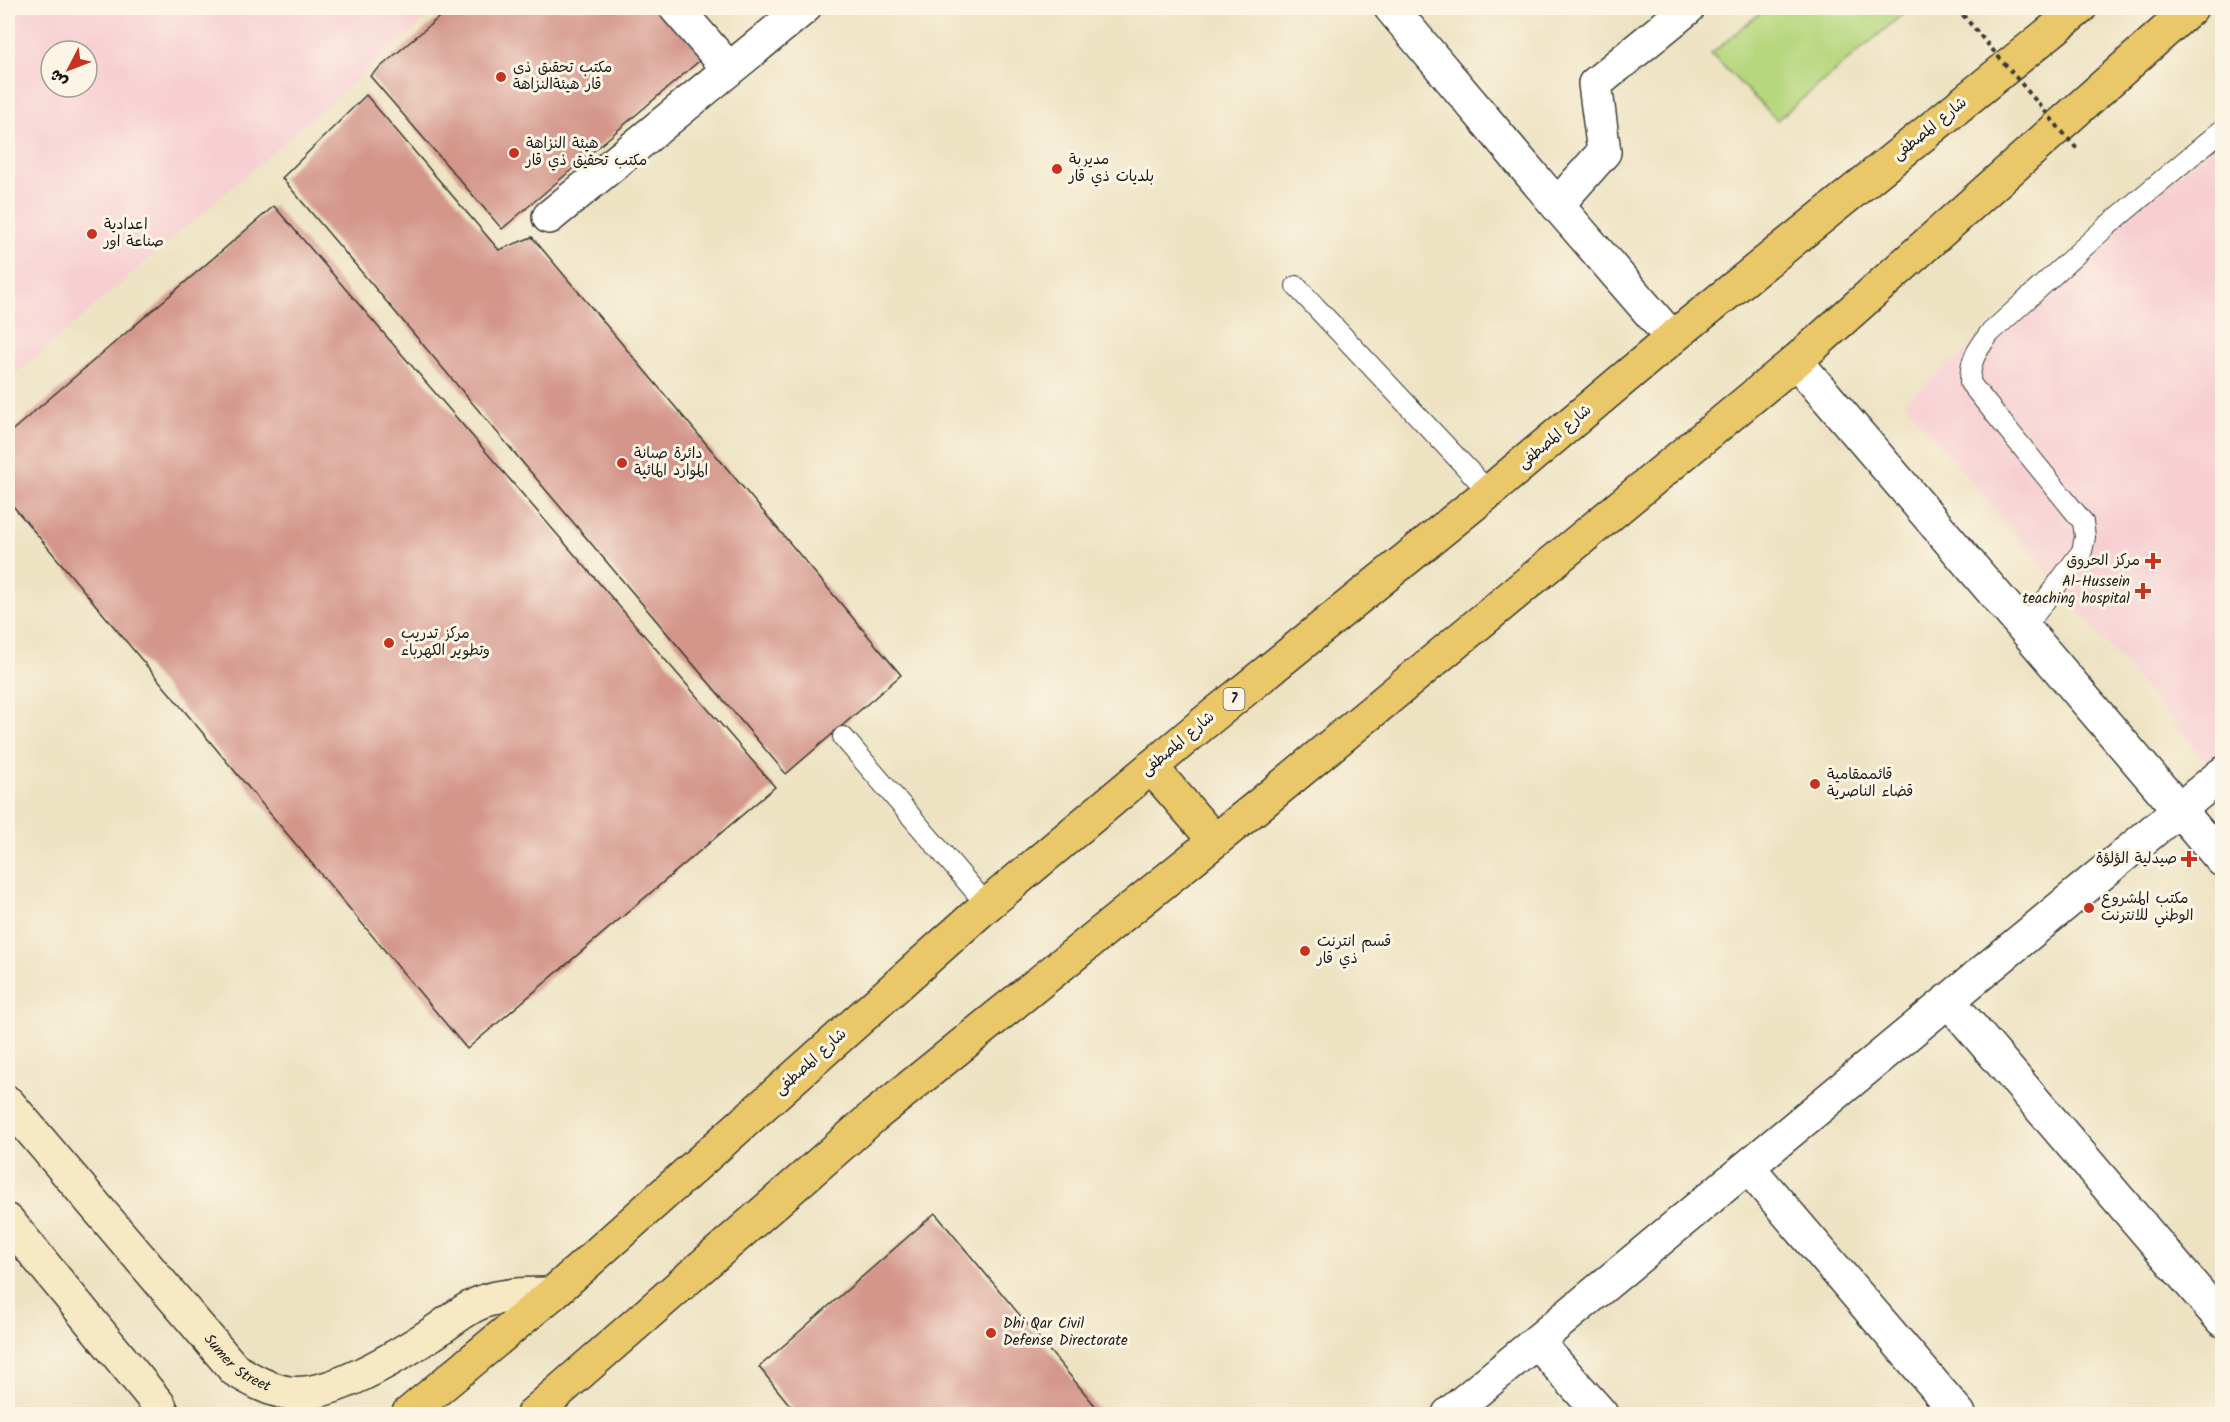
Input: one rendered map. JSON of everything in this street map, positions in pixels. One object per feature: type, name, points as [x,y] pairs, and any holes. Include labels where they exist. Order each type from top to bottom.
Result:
[{"type":"highway","name":"شارع المصطفى","points":[[408,1414],[552,1294],[987,905],[1151,767],[1489,492],[1672,338],[2080,8]]},
{"type":"highway","points":[[533,1414],[874,1116],[1215,841],[1796,361],[2192,8]]},
{"type":"highway","points":[[1151,767],[1215,841]]},
{"type":"main road","name":"Sumer Street","points":[[8,1103],[235,1370],[285,1404],[342,1383],[387,1360],[472,1307],[488,1300],[527,1294],[552,1294]]},
{"type":"main road","points":[[8,1221],[159,1405],[163,1414]]},
{"type":"street","points":[[676,8],[729,69]]},
{"type":"street","points":[[549,217],[804,8]]},
{"type":"street","points":[[1391,8],[1557,206],[1672,338]]},
{"type":"street","points":[[1557,206],[1604,152],[1595,84],[1688,8]]},
{"type":"street","points":[[1796,361],[2223,860]]},
{"type":"street","points":[[1449,1414],[2223,774]]},
{"type":"street","points":[[1948,1000],[2223,1320]]},
{"type":"street","points":[[1748,1167],[1959,1414]]},
{"type":"street","points":[[1537,1342],[1601,1414]]},
{"type":"lane","points":[[2024,629],[2082,552],[2085,537],[2083,522],[1971,382],[1970,366],[1977,349],[1989,334],[2106,227],[2223,130]]},
{"type":"lane","points":[[1296,286],[1489,492]]},
{"type":"lane","points":[[843,737],[987,905]]},
{"type":"path","points":[[1957,8],[2077,149]]},
{"type":"shaded area","name":"اعدادية صناعة اور","points":[[8,8],[439,8],[8,381]]},
{"type":"shaded area","name":"Al-Hussein teaching hospital","points":[[2222,138],[2222,781],[1904,402]]},
{"type":"green space","points":[[1766,8],[1910,8],[1777,120],[1711,54]]},
{"type":"building","name":"هيئة النزاهة مكتب تحقيق ذي قار","points":[[450,8],[662,8],[705,56],[502,229],[370,76]]},
{"type":"building","name":"دائرة صيانة الموارد المائية","points":[[366,95],[499,250],[532,237],[901,675],[786,774],[282,178]]},
{"type":"building","name":"مركز تدريب وتطوير الكهرباء","points":[[274,206],[775,787],[467,1049],[8,500],[8,434]]},
{"type":"building","points":[[935,1213],[1102,1414],[797,1414],[759,1367]]},
{"type":"place","name":"مكتب تحقيق ذي قار هيئةالنزاهة","points":[[501,77]]},
{"type":"place","name":"هيئة النزاهة مكتب تحقيق ذي قار","points":[[514,153]]},
{"type":"place","name":"مديرية بلديات ذي قار","points":[[1057,169]]},
{"type":"place","name":"اعدادية صناعة اور","points":[[92,234]]},
{"type":"place","name":"دائرة صيانة الموارد المائية","points":[[622,463]]},
{"type":"place","name":"مركز الحروق","points":[[2153,561]]},
{"type":"place","name":"Al-Hussein teaching hospital","points":[[2143,591]]},
{"type":"place","name":"مركز تدريب وتطوير الكهرباء","points":[[389,643]]},
{"type":"place","name":"قائممقامية قضاء الناصرية","points":[[1815,784]]},
{"type":"place","name":"صيدلية الؤلؤة","points":[[2189,859]]},
{"type":"place","name":"مكتب المشروع الوطني للانترنت","points":[[2089,908]]},
{"type":"place","name":"قسم انترنت ذي قار","points":[[1305,951]]},
{"type":"place","name":"Dhi Qar Civil Defense Directorate","points":[[991,1333]]}]
